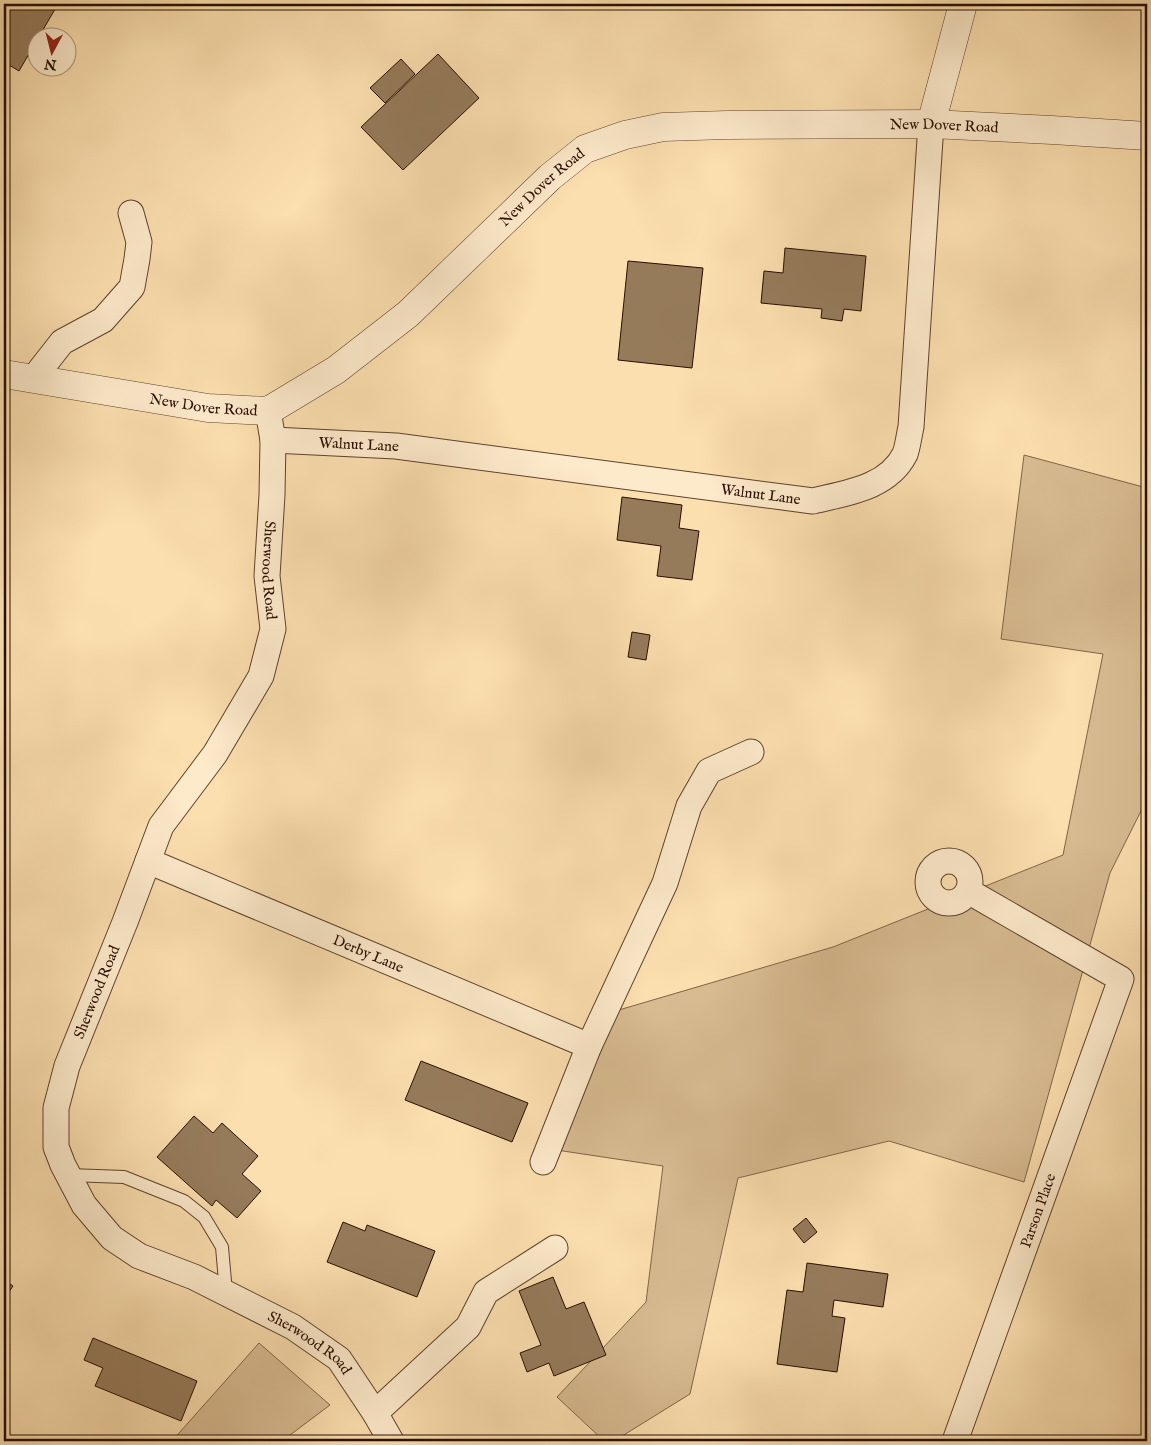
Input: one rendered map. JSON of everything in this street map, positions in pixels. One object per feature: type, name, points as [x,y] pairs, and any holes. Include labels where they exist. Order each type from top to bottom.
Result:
[{"type":"street","points":[[932,124],[963,4]]},
{"type":"street","name":"New Dover Road","points":[[4,374],[208,408],[268,411],[336,370],[408,314],[550,178],[585,149],[625,135],[663,127],[727,124],[932,124],[1147,136]]},
{"type":"street","name":"Walnut Lane","points":[[273,440],[396,446],[814,501],[863,489],[891,473],[905,454],[911,427],[932,124]]},
{"type":"street","points":[[33,379],[62,342],[104,320],[132,287],[139,242],[131,212]]},
{"type":"street","name":"Sherwood Road","points":[[268,411],[273,440],[267,576],[273,629],[261,676],[214,754],[161,826],[126,922],[67,1066],[56,1108],[56,1146],[84,1205],[112,1238],[139,1256],[194,1277],[293,1327],[339,1359],[391,1441]]},
{"type":"street","points":[[543,1162],[589,1046],[665,883],[689,806],[709,772],[750,752]]},
{"type":"street","name":"Derby Lane","points":[[148,861],[589,1046]]},
{"type":"street","name":"Parson Place","points":[[955,1441],[1122,979],[968,891]]},
{"type":"street","points":[[375,1414],[468,1327],[486,1292],[555,1248]]},
{"type":"lane","points":[[69,1176],[124,1177],[184,1201],[204,1217],[222,1247],[226,1294]]},
{"type":"shaded area","points":[[1024,455],[1147,488],[1147,799],[1110,873],[1024,1182],[889,1141],[738,1178],[690,1394],[614,1441],[604,1441],[557,1397],[646,1302],[663,1166],[543,1148],[595,1017],[833,947],[1063,855],[1103,654],[1001,639]]},
{"type":"shaded area","points":[[259,1343],[330,1405],[282,1441],[172,1441]]},
{"type":"building","points":[[4,4],[58,4],[44,28],[28,28],[28,56],[19,71],[4,62]]},
{"type":"building","points":[[438,54],[479,98],[403,170],[361,127]]},
{"type":"building","points":[[401,59],[415,74],[385,103],[370,88]]},
{"type":"building","points":[[785,248],[866,256],[861,311],[844,309],[842,321],[821,318],[822,309],[761,303],[764,271],[783,273]]},
{"type":"building","points":[[628,261],[703,268],[692,368],[618,360]]},
{"type":"building","points":[[622,497],[682,505],[679,528],[699,531],[692,580],[657,576],[661,546],[617,540]]},
{"type":"building","points":[[632,632],[650,635],[646,660],[628,657]]},
{"type":"building","points":[[421,1061],[528,1103],[512,1142],[405,1100]]},
{"type":"building","points":[[194,1116],[213,1133],[222,1123],[258,1156],[242,1174],[261,1191],[237,1218],[216,1200],[212,1206],[157,1157]]},
{"type":"building","points":[[806,1218],[817,1232],[804,1243],[793,1229]]},
{"type":"building","points":[[343,1222],[365,1231],[367,1225],[435,1251],[417,1297],[327,1262]]},
{"type":"building","points":[[807,1263],[888,1274],[883,1307],[834,1300],[832,1316],[845,1318],[837,1372],[777,1364],[787,1290],[803,1292]]},
{"type":"building","points":[[553,1277],[566,1309],[584,1302],[606,1355],[554,1376],[549,1363],[527,1372],[520,1353],[541,1345],[519,1291]]},
{"type":"building","points":[[4,1280],[13,1286],[4,1299]]},
{"type":"building","points":[[93,1338],[197,1381],[181,1421],[95,1386],[103,1368],[84,1360]]}]
